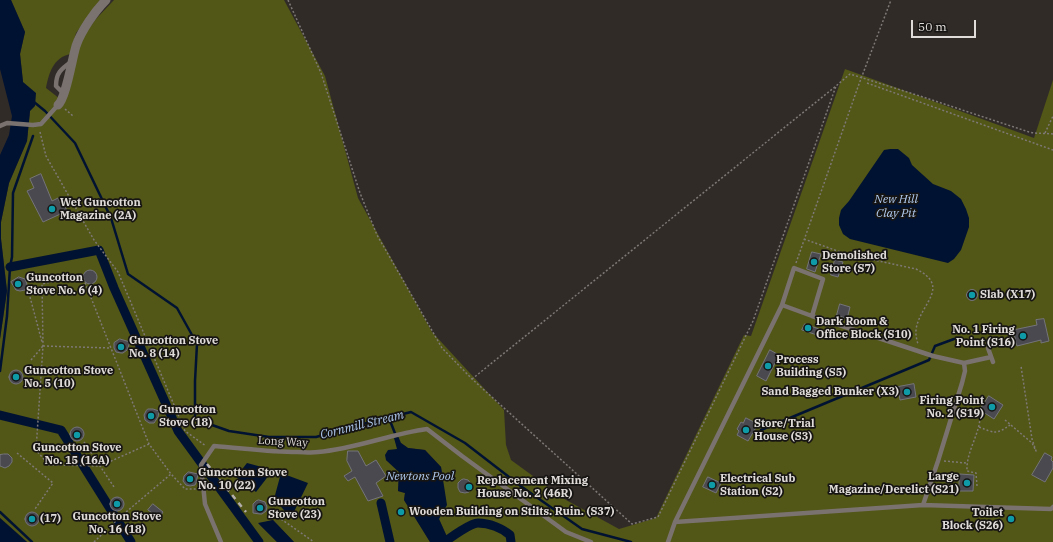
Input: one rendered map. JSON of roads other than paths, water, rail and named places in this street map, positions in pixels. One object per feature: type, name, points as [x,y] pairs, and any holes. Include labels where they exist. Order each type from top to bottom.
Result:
[{"type":"street","points":[[58,105],[63,99],[76,45],[80,36],[106,0]]},
{"type":"lane","points":[[0,126],[7,123],[41,124],[58,105]]},
{"type":"lane","points":[[668,542],[675,522],[782,305],[794,268],[824,279],[812,316]]},
{"type":"lane","points":[[782,305],[931,356],[964,363],[992,357]]},
{"type":"lane","points":[[988,348],[993,362]]},
{"type":"lane","points":[[923,505],[962,383],[965,371],[964,363]]},
{"type":"lane","name":"Long Way","points":[[221,542],[206,504],[203,488],[203,463],[214,446],[279,452],[318,452],[350,447],[408,432],[427,429],[566,532],[591,542]]},
{"type":"lane","points":[[675,522],[923,505],[1051,509],[1053,507]]},
{"type":"water","points":[[0,0],[11,0],[25,32],[20,54],[23,82],[36,93],[35,106],[30,111],[27,141],[9,183],[1,222],[1,239],[7,291],[0,339],[0,155],[9,135],[12,116],[0,69]]},
{"type":"water","name":"New Hill Clay Pit","points":[[898,149],[909,158],[912,165],[933,184],[951,191],[961,199],[969,218],[969,227],[961,250],[954,259],[948,263],[850,239],[843,234],[839,225],[841,210],[849,201],[884,150]]},
{"type":"water","name":"Newtons Pool","points":[[398,436],[401,443],[408,448],[425,450],[441,467],[447,505],[439,519],[448,539],[441,542],[430,542],[404,500],[405,493],[398,491],[399,472],[386,460],[385,455],[388,450],[397,449],[394,438]]},
{"type":"water","points":[[247,463],[273,470],[256,492],[236,477]]},
{"type":"water","points":[[281,473],[308,483],[291,518],[274,499]]},
{"type":"water","points":[[0,518],[27,542],[0,542]]},
{"type":"water","points":[[273,520],[294,542],[277,542],[258,523]]},
{"type":"waterway","name":"Cornmill Stream","points":[[34,102],[45,111],[75,143],[111,218],[128,274],[177,308],[197,344],[195,419],[229,431],[269,437],[316,437],[411,412],[465,443],[522,487],[582,529],[631,542]]},
{"type":"waterway","points":[[0,371],[7,316],[12,257],[13,193],[33,136]]},
{"type":"waterway","points":[[10,267],[99,250],[114,288],[178,431],[259,542]]},
{"type":"waterway","points":[[761,430],[929,360],[935,346],[954,339]]},
{"type":"waterway","points":[[0,415],[61,430],[131,542]]},
{"type":"waterway","points":[[389,418],[396,436]]},
{"type":"waterway","points":[[381,503],[390,542]]},
{"type":"waterway","points":[[0,512],[32,542]]},
{"type":"waterway","points":[[445,542],[466,528],[478,523],[495,526],[503,530],[510,535],[511,542]]},
{"type":"railway","points":[[207,464],[246,512]]},
{"type":"place","name":"Wet Guncotton Magazine (2A)","points":[[52,209]]},
{"type":"place","name":"Demolished Store (S7)","points":[[814,262]]},
{"type":"place","name":"Guncotton Stove No. 6 (4)","points":[[18,284]]},
{"type":"place","name":"Slab (X17)","points":[[972,295]]},
{"type":"place","name":"Dark Room & Office Block (S10)","points":[[808,328]]},
{"type":"place","name":"No. 1 Firing Point (S16)","points":[[1023,336]]},
{"type":"place","name":"Guncotton Stove No. 8 (14)","points":[[121,347]]},
{"type":"place","name":"Process Building (S5)","points":[[768,366]]},
{"type":"place","name":"Guncotton Stove No. 5 (10)","points":[[16,377]]},
{"type":"place","name":"Sand Bagged Bunker (X3)","points":[[907,392]]},
{"type":"place","name":"Firing Point No. 2 (S19)","points":[[992,407]]},
{"type":"place","name":"Guncotton Stove (18)","points":[[151,416]]},
{"type":"place","name":"Store/Trial House (S3)","points":[[746,430]]},
{"type":"place","name":"Guncotton Stove No. 15 (16A)","points":[[77,435]]},
{"type":"place","name":"Guncotton Stove No. 10 (22)","points":[[190,479]]},
{"type":"place","name":"Large Magazine/Derelict (S21)","points":[[967,483]]},
{"type":"place","name":"Electrical Sub Station (S2)","points":[[712,485]]},
{"type":"place","name":"Replacement Mixing House No. 2 (46R)","points":[[469,487]]},
{"type":"place","name":"Guncotton Stove No. 16 (18)","points":[[117,504]]},
{"type":"place","name":"Guncotton Stove (23)","points":[[260,508]]},
{"type":"place","name":"Wooden Building on Stilts. Ruin. (S37)","points":[[401,512]]},
{"type":"place","name":"(17)","points":[[32,519]]},
{"type":"place","name":"Toilet Block (S26)","points":[[1011,519]]}]
